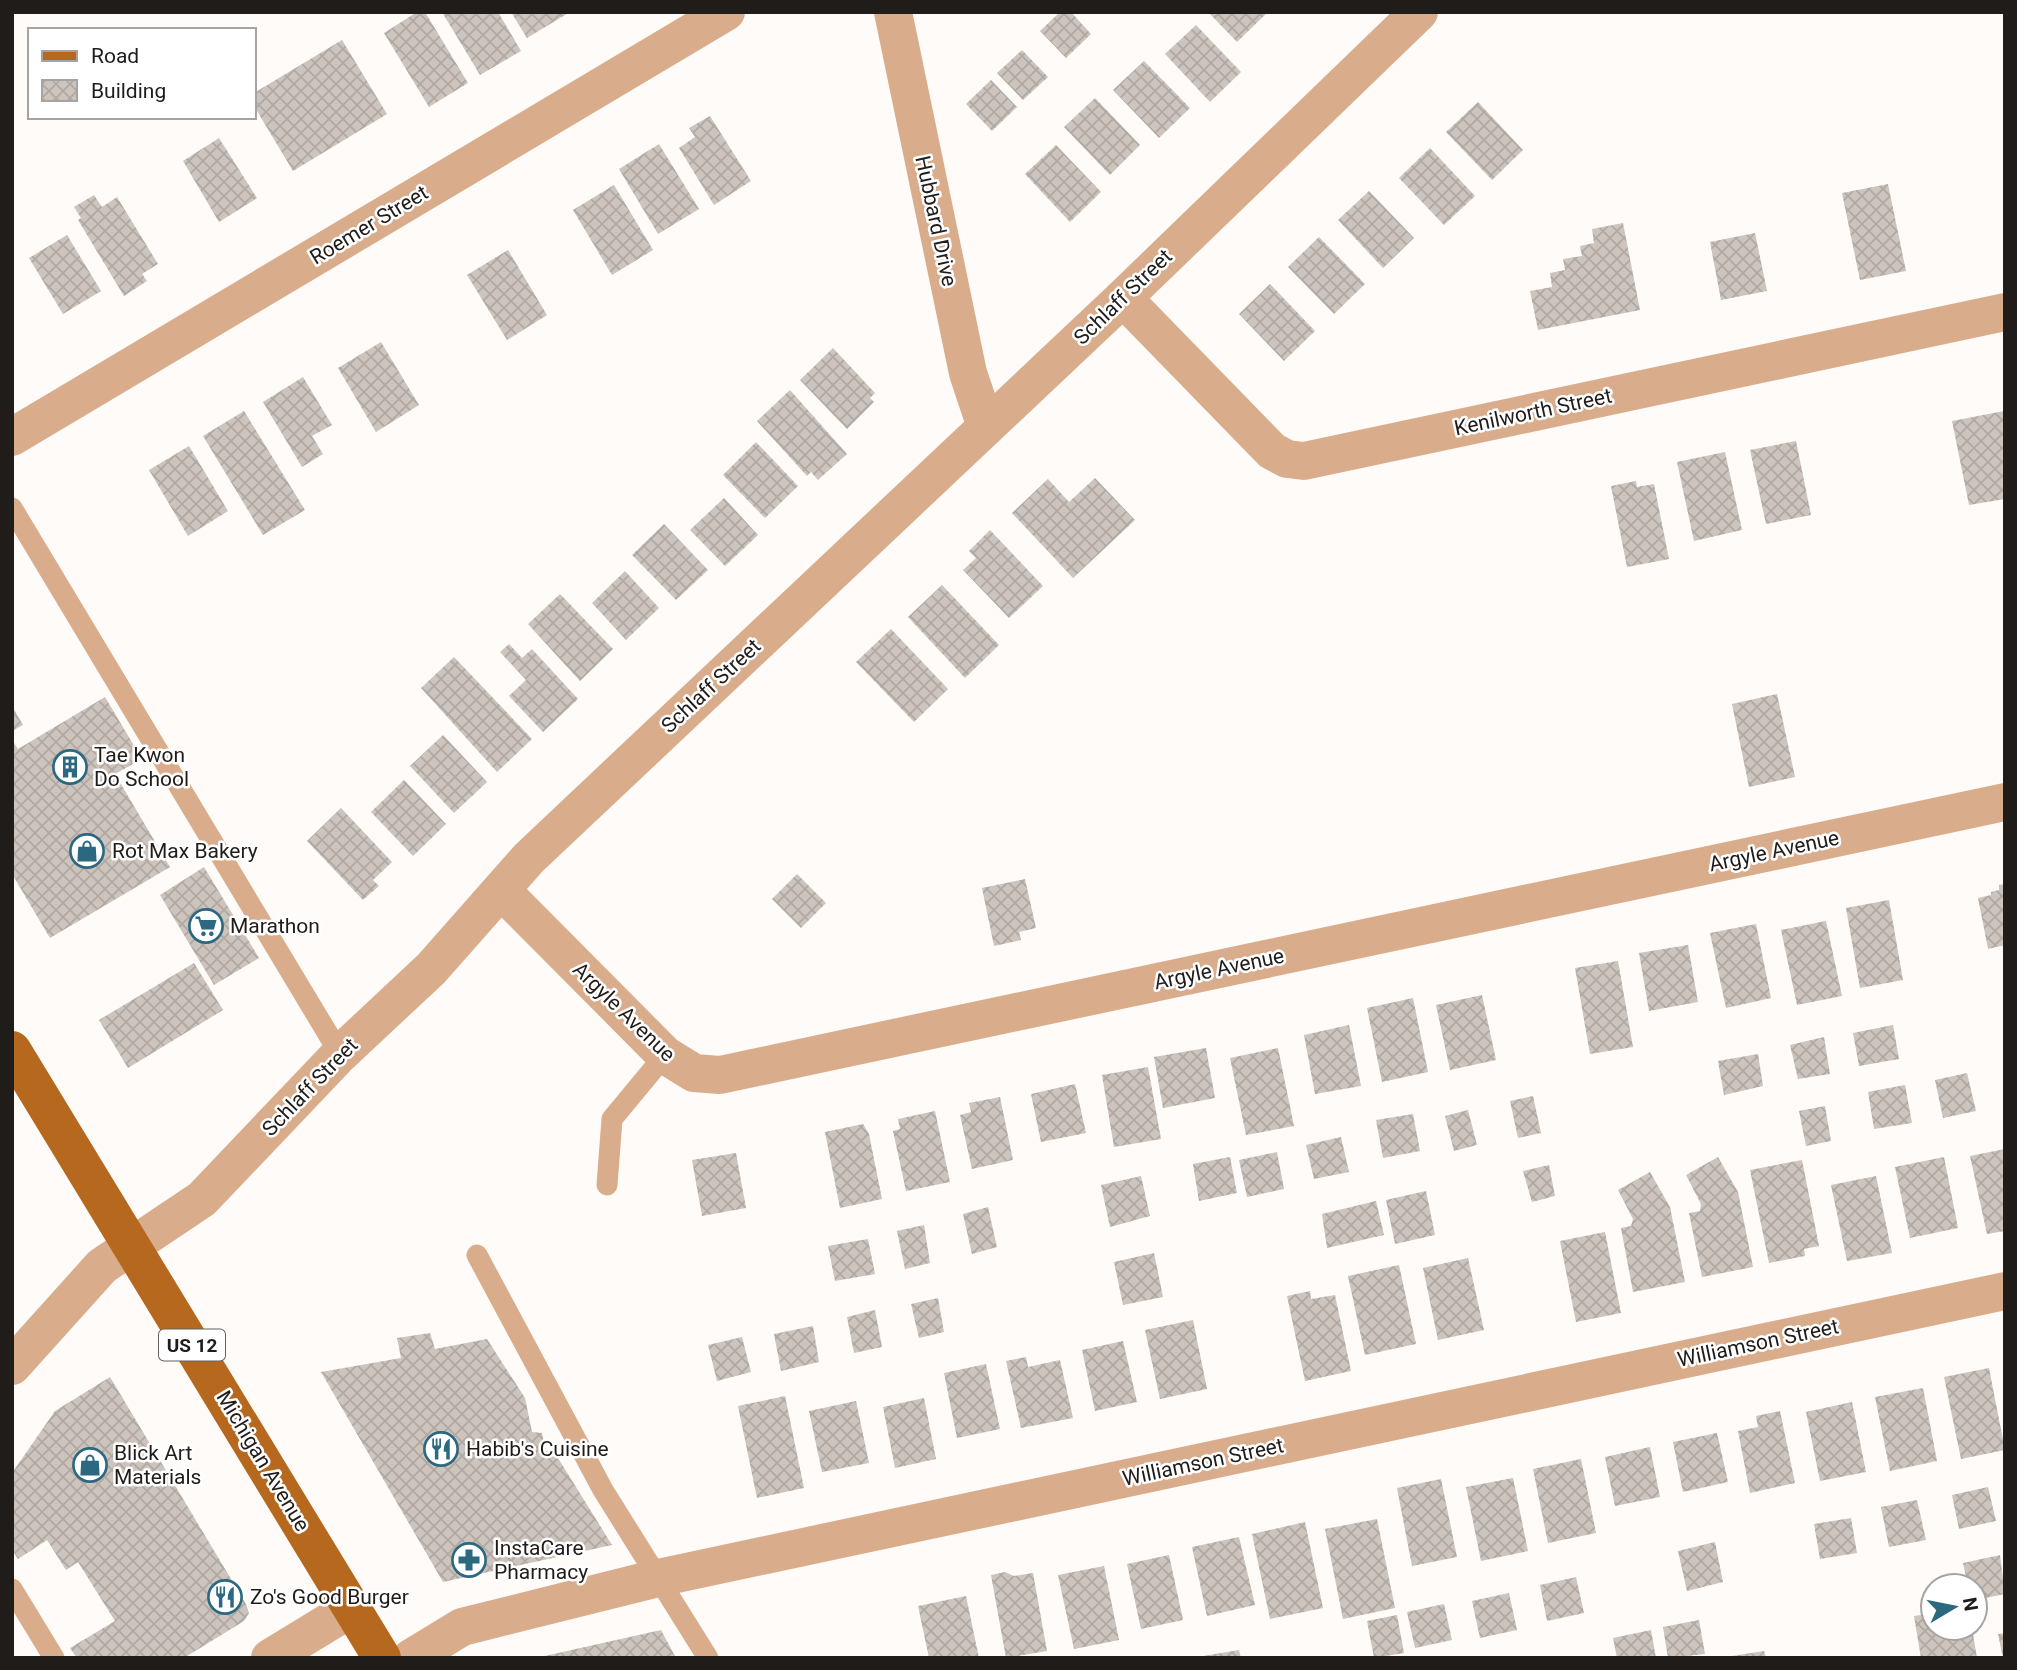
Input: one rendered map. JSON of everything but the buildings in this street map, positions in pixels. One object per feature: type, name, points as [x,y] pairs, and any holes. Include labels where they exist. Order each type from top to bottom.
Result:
[{"type":"main road","name":"Michigan Avenue","points":[[12,1050],[382,1658]]},
{"type":"street","name":"Roemer Street","points":[[12,437],[726,12]]},
{"type":"street","name":"Hubbard Drive","points":[[893,12],[968,373],[986,427]]},
{"type":"street","name":"Schlaff Street","points":[[12,1366],[102,1266],[130,1244],[202,1199],[340,1054],[431,969],[529,858],[1123,298],[1419,12]]},
{"type":"street","name":"Kenilworth Street","points":[[1123,298],[1272,451],[1287,460],[1304,461],[2005,312]]},
{"type":"street","name":"Argyle Avenue","points":[[502,891],[665,1055],[694,1073],[720,1075],[2005,802]]},
{"type":"street","name":"Williamson Street","points":[[411,1658],[462,1626],[658,1578],[2005,1291]]},
{"type":"street","points":[[270,1658],[352,1608]]},
{"type":"lane","points":[[12,508],[340,1054]]},
{"type":"lane","points":[[607,1185],[612,1119],[665,1055]]},
{"type":"lane","points":[[477,1255],[603,1490],[708,1658]]},
{"type":"lane","points":[[12,1589],[54,1658]]},
{"type":"place","name":"Tae Kwon Do School","points":[[70,767]]},
{"type":"place","name":"Rot Max Bakery","points":[[87,851]]},
{"type":"place","name":"Marathon","points":[[206,926]]},
{"type":"place","name":"Habib's Cuisine","points":[[441,1449]]},
{"type":"place","name":"Blick Art Materials","points":[[90,1465]]},
{"type":"place","name":"InstaCare Pharmacy","points":[[469,1560]]},
{"type":"place","name":"Zo's Good Burger","points":[[225,1597]]}]
